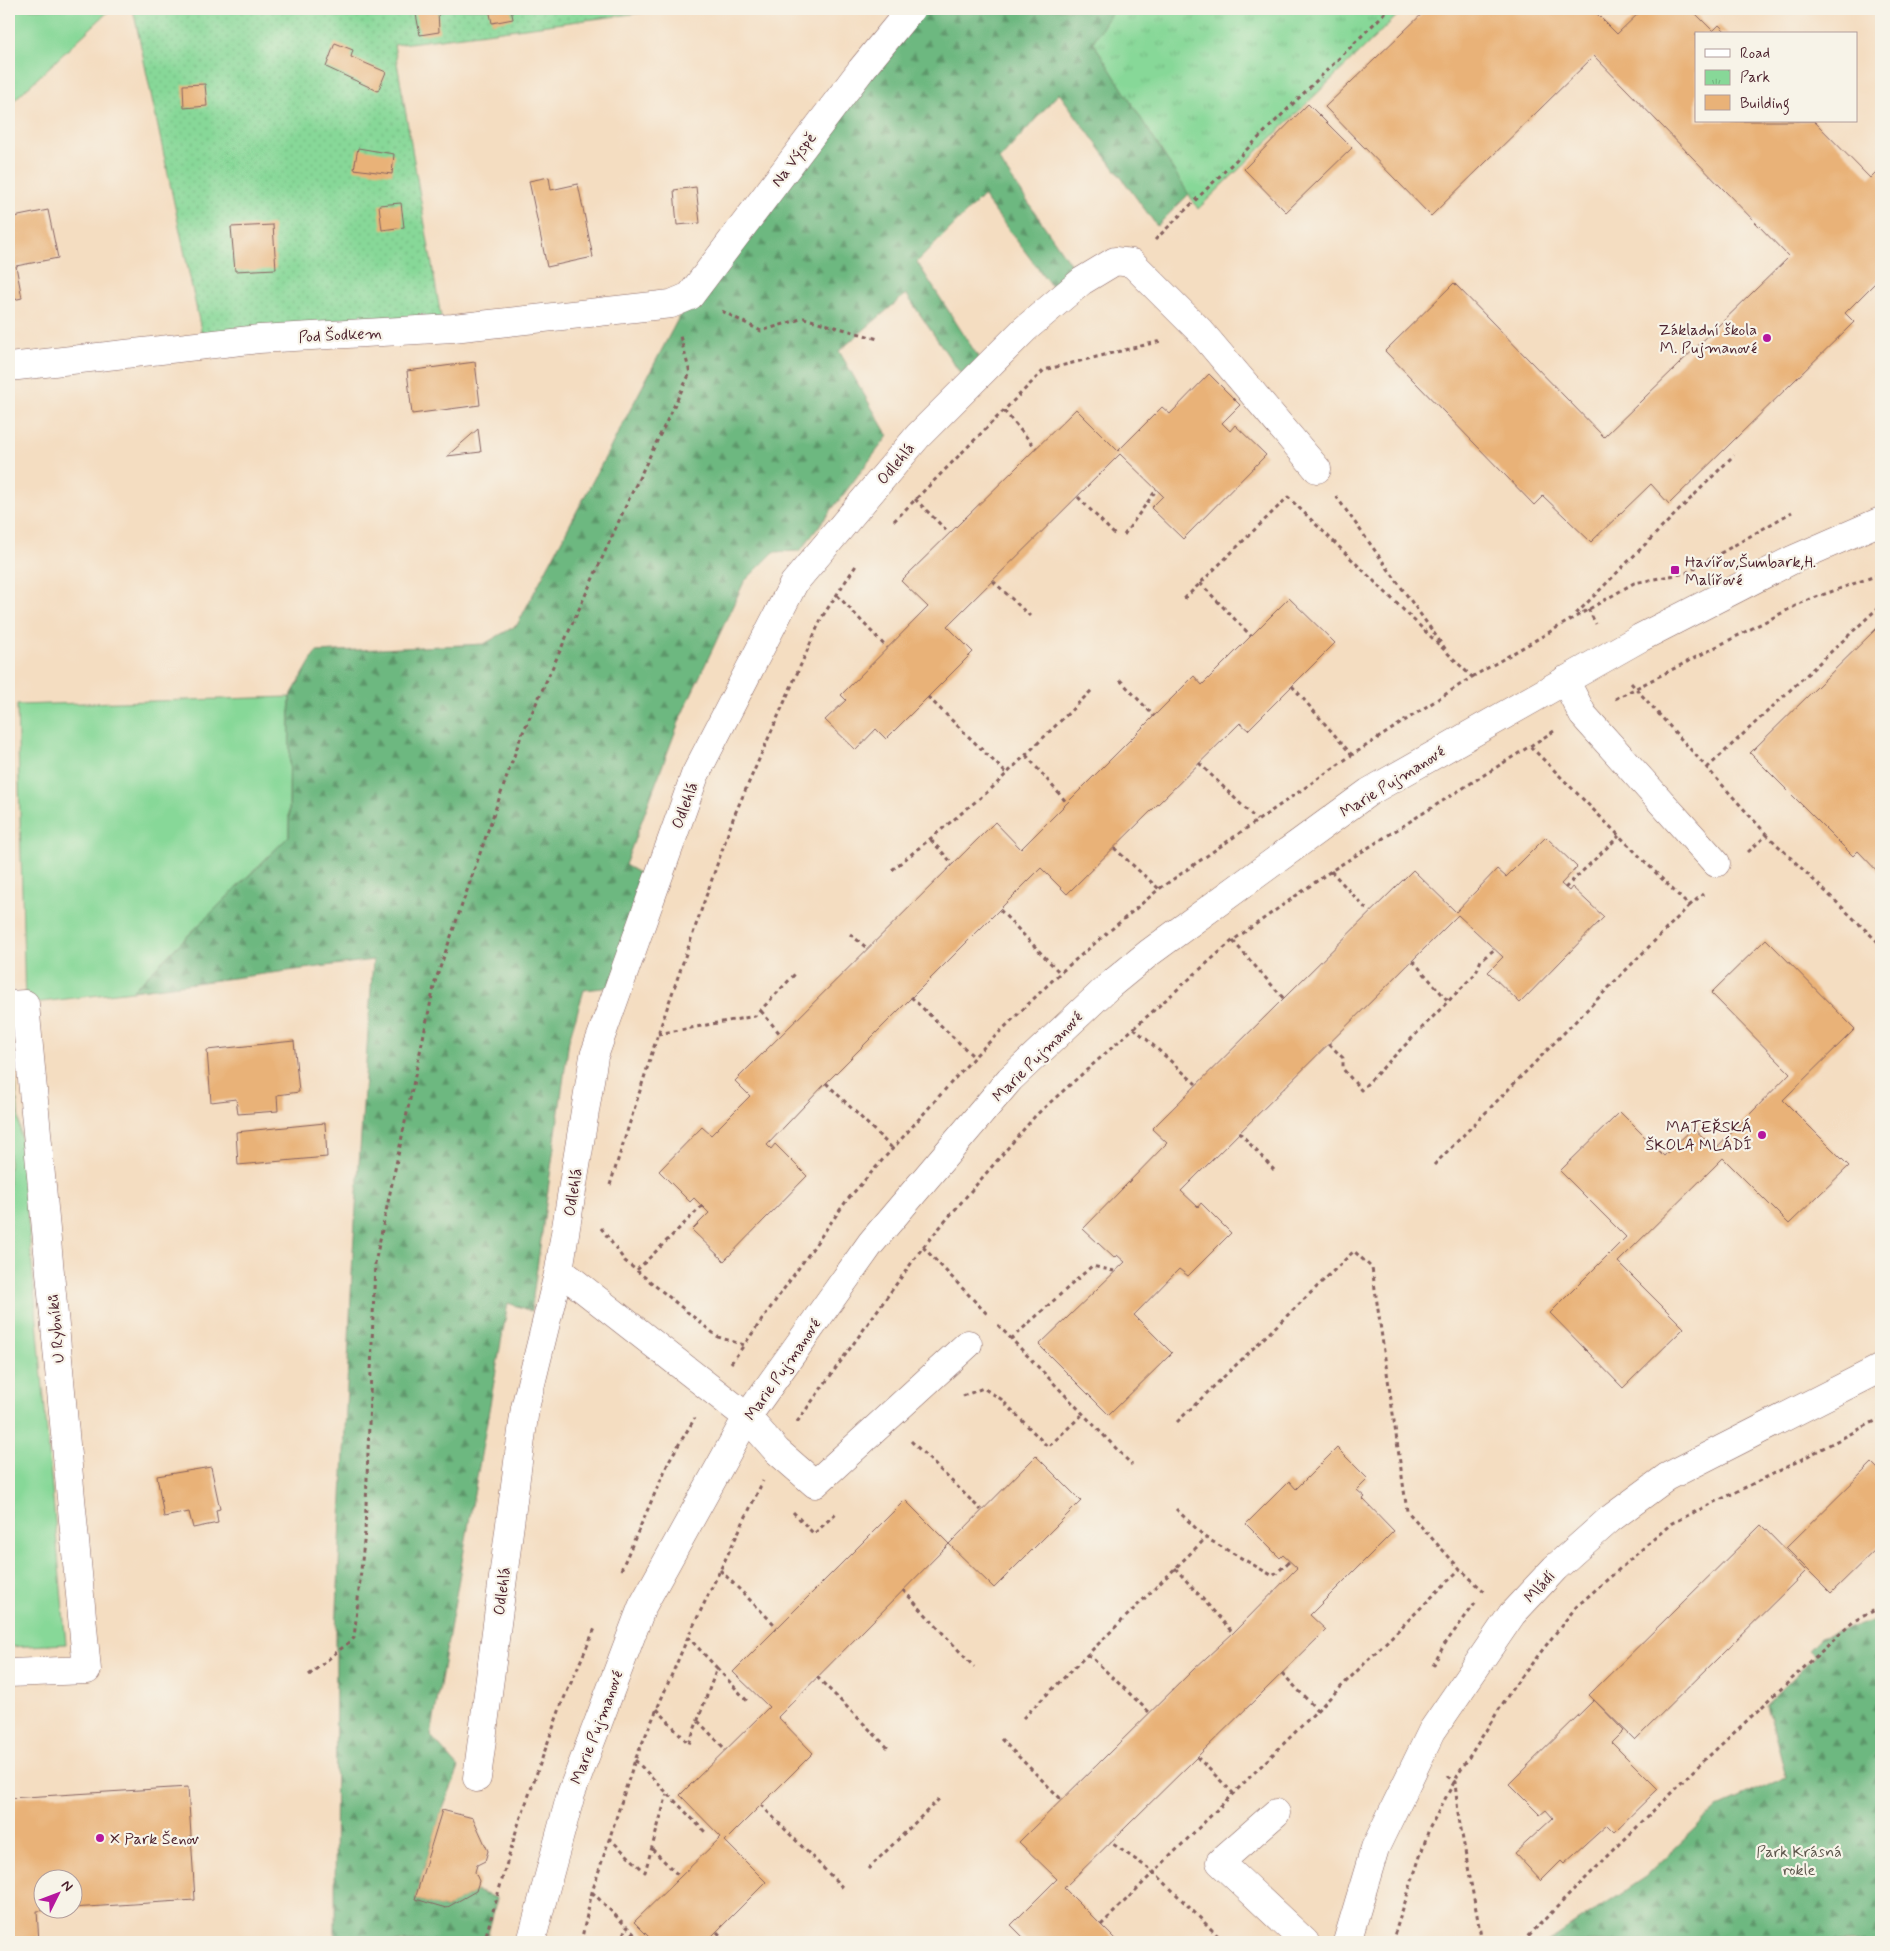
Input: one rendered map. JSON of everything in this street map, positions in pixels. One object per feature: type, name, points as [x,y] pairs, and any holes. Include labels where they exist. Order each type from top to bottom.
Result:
[{"type":"street","name":"Na Výspě","points":[[680,300],[911,9]]},
{"type":"street","name":"Odlehlá","points":[[477,1778],[525,1408],[559,1270],[594,1056],[695,775],[794,583],[918,436],[1025,329],[1090,276],[1115,261],[1132,263]]},
{"type":"street","points":[[1132,263],[1201,332],[1317,469]]},
{"type":"street","name":"Pod Šodkem","points":[[9,367],[260,339],[454,328],[680,300]]},
{"type":"street","name":"Marie Pujmanové","points":[[531,1942],[571,1794],[642,1607],[747,1417],[871,1243],[1010,1079],[1110,986],[1149,953],[1370,792],[1611,654],[1794,559],[1881,521]]},
{"type":"street","points":[[1565,680],[1583,715],[1716,863]]},
{"type":"street","name":"U Rybníků","points":[[9,1005],[25,1004],[87,1670],[9,1673]]},
{"type":"street","points":[[559,1270],[747,1417],[777,1451],[815,1484],[968,1344]]},
{"type":"street","name":"Mládí","points":[[1347,1942],[1375,1848],[1432,1731],[1512,1614],[1555,1568],[1610,1519],[1667,1477],[1881,1368]]},
{"type":"street","points":[[1276,1812],[1220,1862],[1305,1942]]},
{"type":"path","points":[[1132,263],[1389,9]]},
{"type":"path","points":[[309,1674],[354,1638],[365,1532],[374,1263],[435,982],[520,739],[628,501],[690,373],[680,300],[761,331],[804,318],[878,339]]},
{"type":"path","points":[[889,525],[1044,370],[1201,332]]},
{"type":"path","points":[[1004,411],[1036,448]]},
{"type":"path","points":[[1572,618],[1734,455]]},
{"type":"path","points":[[1317,469],[1450,657]]},
{"type":"path","points":[[1124,535],[1157,489]]},
{"type":"path","points":[[1078,497],[1116,536]]},
{"type":"path","points":[[1182,601],[1288,497],[1472,678]]},
{"type":"path","points":[[915,499],[949,533]]},
{"type":"path","points":[[597,1223],[625,1261],[718,1337],[744,1345],[846,1200],[974,1056],[1060,973],[1159,889],[1352,755],[1472,678],[1572,618],[1634,583],[1686,573],[1792,512]]},
{"type":"path","points":[[610,1185],[658,1034],[734,816],[822,617],[859,562]]},
{"type":"path","points":[[581,1942],[592,1892],[635,1760],[688,1637],[777,1451],[923,1246],[1036,1115],[1232,941],[1331,871],[1530,746],[1583,715],[1805,601],[1881,574]]},
{"type":"path","points":[[993,581],[1030,616]]},
{"type":"path","points":[[1200,583],[1251,636]]},
{"type":"path","points":[[837,595],[887,648]]},
{"type":"path","points":[[1707,768],[1881,605]]},
{"type":"path","points":[[1588,609],[1611,654],[1635,688],[1767,835],[1881,945]]},
{"type":"path","points":[[1120,680],[1154,716]]},
{"type":"path","points":[[1292,686],[1352,755]]},
{"type":"path","points":[[892,870],[931,840],[1007,774],[1092,690]]},
{"type":"path","points":[[928,697],[1007,774]]},
{"type":"path","points":[[1530,746],[1690,906]]},
{"type":"path","points":[[1026,755],[1067,803]]},
{"type":"path","points":[[1199,763],[1257,820]]},
{"type":"path","points":[[1746,854],[1767,835]]},
{"type":"path","points":[[1565,888],[1619,836]]},
{"type":"path","points":[[931,840],[953,864]]},
{"type":"path","points":[[1114,848],[1159,889]]},
{"type":"path","points":[[1331,871],[1369,912]]},
{"type":"path","points":[[1434,1165],[1704,893]]},
{"type":"path","points":[[1000,910],[1060,973]]},
{"type":"path","points":[[850,934],[868,949]]},
{"type":"path","points":[[1232,941],[1284,999]]},
{"type":"path","points":[[1329,1044],[1343,1058],[1343,1069],[1361,1090],[1476,973],[1481,960],[1495,949]]},
{"type":"path","points":[[1413,961],[1448,1000]]},
{"type":"path","points":[[658,1034],[755,1016],[796,974]]},
{"type":"path","points":[[911,997],[974,1056]]},
{"type":"path","points":[[760,1011],[781,1035]]},
{"type":"path","points":[[1134,1028],[1196,1084]]},
{"type":"path","points":[[826,1083],[892,1148]]},
{"type":"path","points":[[1239,1132],[1274,1170]]},
{"type":"path","points":[[637,1270],[702,1206]]},
{"type":"path","points":[[923,1246],[991,1317]]},
{"type":"path","points":[[1177,1422],[1354,1251],[1372,1268],[1407,1511],[1460,1569],[1512,1614]]},
{"type":"path","points":[[1011,1338],[1092,1266],[1114,1271]]},
{"type":"path","points":[[998,1324],[1132,1465]]},
{"type":"path","points":[[956,1399],[983,1388],[1001,1399],[1048,1447],[1083,1414]]},
{"type":"path","points":[[1392,1942],[1429,1829],[1454,1782],[1512,1689],[1576,1608],[1672,1523],[1773,1474],[1881,1418]]},
{"type":"path","points":[[904,1448],[918,1435]]},
{"type":"path","points":[[911,1441],[982,1510]]},
{"type":"path","points":[[763,1481],[769,1488]]},
{"type":"path","points":[[788,1508],[814,1534],[842,1508]]},
{"type":"path","points":[[1176,1509],[1206,1538],[1273,1576],[1290,1561]]},
{"type":"path","points":[[1023,1718],[1206,1538]]},
{"type":"path","points":[[1175,1568],[1233,1633]]},
{"type":"path","points":[[1101,1925],[1460,1569]]},
{"type":"path","points":[[720,1570],[777,1627]]},
{"type":"path","points":[[903,1590],[974,1667]]},
{"type":"path","points":[[1522,1942],[1694,1770],[1854,1621],[1881,1608]]},
{"type":"path","points":[[688,1637],[749,1703]]},
{"type":"path","points":[[1088,1654],[1150,1712]]},
{"type":"path","points":[[657,1709],[690,1744],[717,1668]]},
{"type":"path","points":[[1282,1673],[1317,1710]]},
{"type":"path","points":[[817,1678],[888,1750]]},
{"type":"path","points":[[698,1721],[726,1750]]},
{"type":"path","points":[[1001,1739],[1061,1799]]},
{"type":"path","points":[[1420,1755],[1454,1782],[1482,1942]]},
{"type":"path","points":[[1197,1757],[1233,1793]]},
{"type":"path","points":[[635,1760],[706,1833]]},
{"type":"path","points":[[610,1838],[645,1872],[667,1794]]},
{"type":"path","points":[[868,1869],[939,1799]]},
{"type":"path","points":[[761,1805],[845,1890]]},
{"type":"path","points":[[1110,1842],[1154,1872],[1224,1942]]},
{"type":"path","points":[[652,1849],[680,1877]]},
{"type":"path","points":[[592,1892],[642,1942]]},
{"type":"path","points":[[621,1942],[626,1926]]},
{"type":"path","points":[[716,1932],[727,1942]]},
{"type":"green space","points":[[9,9],[111,9],[9,105]]},
{"type":"green space","points":[[133,9],[670,9],[394,45],[442,323],[205,349]]},
{"type":"green space","points":[[911,9],[1114,9],[1093,42],[1189,194],[1157,226],[1059,93],[999,160],[1082,281],[1061,299],[983,196],[917,262],[986,369],[969,386],[906,294],[839,351],[888,436],[800,551],[774,552],[744,582],[682,714],[625,865],[646,877],[612,987],[584,990],[569,1040],[531,1311],[508,1303],[431,1736],[459,1768],[442,1810],[415,1899],[446,1908],[476,1891],[497,1898],[486,1942],[335,1942],[336,1632],[353,1251],[373,960],[132,991],[289,836],[290,697],[316,652],[484,644],[517,625],[690,296]]},
{"type":"green space","points":[[1114,9],[1404,9],[1198,209],[1093,42]]},
{"type":"green space","points":[[290,697],[289,836],[132,991],[25,1004],[17,705]]},
{"type":"green space","points":[[9,1020],[66,1644],[9,1647]]},
{"type":"green space","name":"Park Krásná rokle","points":[[1881,1619],[1881,1942],[1548,1942],[1645,1877],[1718,1807],[1786,1777],[1767,1704],[1815,1656],[1808,1650],[1820,1638]]},
{"type":"building","points":[[415,9],[438,9],[439,32],[420,35]]},
{"type":"building","points":[[489,9],[511,9],[513,19],[492,23]]},
{"type":"building","points":[[1427,9],[1592,9],[1617,34],[1643,9],[1691,9],[1713,31],[1719,25],[1726,32],[1695,32],[1695,122],[1815,122],[1870,178],[1881,167],[1881,277],[1845,313],[1854,322],[1669,504],[1651,484],[1591,542],[1543,496],[1534,505],[1385,351],[1454,283],[1604,437],[1789,257],[1594,56],[1431,216],[1325,107]]},
{"type":"building","points":[[335,43],[353,50],[351,57],[386,72],[378,91],[326,67]]},
{"type":"building","points":[[205,84],[207,106],[184,108],[183,85]]},
{"type":"building","points":[[1308,104],[1352,148],[1286,212],[1244,169]]},
{"type":"building","points":[[358,148],[394,154],[392,174],[354,169]]},
{"type":"building","points":[[549,177],[551,190],[578,184],[593,257],[547,267],[529,181]]},
{"type":"building","points":[[696,187],[700,223],[677,225],[674,190]]},
{"type":"building","points":[[401,203],[404,227],[382,230],[379,205]]},
{"type":"building","points":[[48,210],[58,258],[16,266],[22,298],[9,301],[9,218]]},
{"type":"building","points":[[273,225],[276,269],[235,271],[231,227]]},
{"type":"building","points":[[475,362],[480,405],[412,414],[407,371]]},
{"type":"building","points":[[1209,374],[1240,405],[1222,423],[1230,431],[1235,425],[1266,455],[1183,539],[1151,508],[1163,496],[1120,454],[947,626],[973,652],[886,739],[876,729],[856,750],[825,720],[846,700],[841,695],[928,607],[901,581],[1076,409],[1118,451],[1162,407],[1170,414]]},
{"type":"building","points":[[478,429],[481,452],[447,456]]},
{"type":"building","points":[[1289,598],[1335,643],[1248,730],[1240,723],[1067,894],[1041,868],[826,1083],[767,1145],[771,1149],[775,1144],[807,1176],[724,1261],[692,1230],[709,1213],[694,1198],[690,1202],[659,1171],[702,1127],[711,1135],[750,1096],[735,1081],[995,822],[1021,849],[1194,676],[1202,685]]},
{"type":"building","points":[[1881,624],[1881,875],[1858,851],[1853,856],[1750,753]]},
{"type":"building","points":[[1546,837],[1577,867],[1561,884],[1569,891],[1572,887],[1604,917],[1520,1003],[1488,972],[1503,957],[1458,915],[1181,1191],[1198,1207],[1201,1203],[1231,1233],[1188,1276],[1179,1269],[1134,1315],[1172,1353],[1109,1415],[1039,1345],[1125,1262],[1117,1255],[1114,1258],[1083,1229],[1167,1143],[1152,1129],[1413,870],[1456,912],[1497,869],[1506,877]]},
{"type":"building","points":[[1766,939],[1855,1029],[1783,1100],[1849,1166],[1789,1224],[1723,1158],[1618,1262],[1684,1328],[1623,1388],[1550,1313],[1626,1237],[1560,1171],[1620,1112],[1664,1156],[1693,1128],[1716,1149],[1790,1073],[1711,993]]},
{"type":"building","points":[[294,1041],[299,1092],[277,1095],[278,1111],[238,1114],[236,1099],[211,1102],[207,1050]]},
{"type":"building","points":[[325,1123],[327,1157],[238,1165],[236,1132]]},
{"type":"building","points":[[1337,1448],[1368,1479],[1357,1490],[1365,1497],[1363,1499],[1394,1531],[1310,1615],[1326,1630],[1064,1888],[1118,1942],[1028,1942],[1011,1925],[1057,1879],[1019,1842],[1297,1568],[1283,1555],[1280,1558],[1246,1524],[1289,1481],[1296,1489]]},
{"type":"building","points":[[1036,1456],[1081,1501],[994,1588],[949,1544]]},
{"type":"building","points":[[1872,1463],[1881,1472],[1881,1544],[1831,1593],[1786,1548]]},
{"type":"building","points":[[211,1467],[220,1509],[216,1510],[218,1523],[193,1528],[189,1512],[164,1517],[157,1476]]},
{"type":"building","points":[[905,1500],[949,1544],[778,1717],[813,1753],[725,1841],[766,1882],[706,1942],[654,1942],[634,1922],[721,1837],[680,1795],[769,1707],[733,1672]]},
{"type":"building","points":[[1761,1525],[1806,1571],[1635,1740],[1589,1695]]},
{"type":"building","points":[[1594,1700],[1624,1731],[1612,1743],[1658,1789],[1614,1832],[1607,1825],[1564,1864],[1561,1861],[1541,1881],[1515,1853],[1553,1818],[1546,1810],[1540,1815],[1509,1784]]},
{"type":"building","name":"X Park Šenov","points":[[188,1787],[195,1900],[82,1907],[82,1868],[32,1868],[32,1918],[37,1918],[39,1942],[9,1942],[9,1798]]},
{"type":"building","points":[[442,1810],[473,1818],[488,1851],[485,1861],[477,1865],[475,1872],[479,1881],[476,1891],[446,1908],[415,1899]]},
{"type":"place","name":"Základní škola M. Pujmanové","points":[[1767,338]]},
{"type":"place","name":"Havířov,Šumbark,H. Malířové","points":[[1675,570]]},
{"type":"place","name":"MATEŘSKÁ ŠKOLA MLÁDÍ","points":[[1762,1135]]},
{"type":"place","name":"X Park Šenov","points":[[100,1838]]}]
